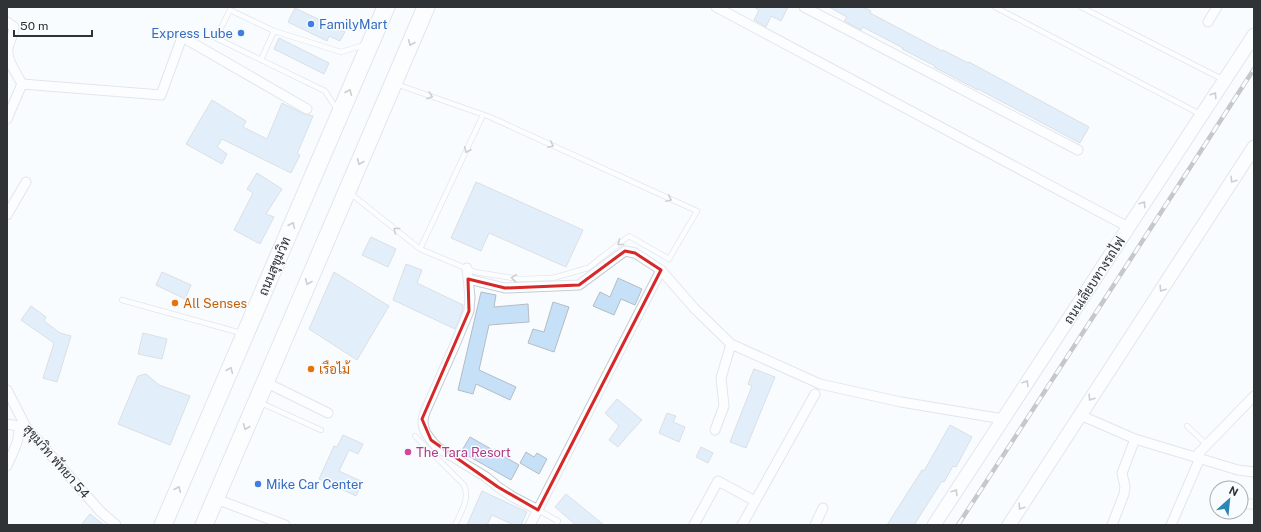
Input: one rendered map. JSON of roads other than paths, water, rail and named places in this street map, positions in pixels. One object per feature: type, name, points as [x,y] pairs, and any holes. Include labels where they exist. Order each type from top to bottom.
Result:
[{"type":"highway","name":"ถนนสุขุมวิท","points":[[163,525],[386,7]]},
{"type":"highway","points":[[204,525],[426,7]]},
{"type":"street","points":[[716,7],[1128,227]]},
{"type":"street","points":[[804,7],[1078,150]]},
{"type":"street","points":[[1208,22],[1217,7]]},
{"type":"street","points":[[7,22],[14,27],[8,48],[8,54],[22,84]]},
{"type":"street","name":"ถนนเลียบทางรถไฟ","points":[[934,525],[1254,35]]},
{"type":"street","points":[[22,84],[161,95],[181,40],[184,38],[307,109]]},
{"type":"street","points":[[7,118],[22,84]]},
{"type":"street","points":[[1009,525],[1254,147]]},
{"type":"street","points":[[7,215],[26,182]]},
{"type":"street","points":[[468,279],[505,288],[579,285],[625,251],[635,253],[662,270],[694,308],[731,344],[820,384],[901,402],[1003,419]]},
{"type":"street","points":[[467,268],[470,298],[469,311],[422,419],[422,424],[431,440],[437,447],[486,477],[498,487],[538,510]]},
{"type":"street","points":[[530,525],[662,270]]},
{"type":"street","points":[[715,430],[724,406],[721,378],[731,344]]},
{"type":"street","points":[[266,382],[328,413]]},
{"type":"street","name":"สุขุมวิท พัทยา 54","points":[[7,390],[22,426],[100,511],[116,525]]},
{"type":"street","points":[[742,525],[815,394]]},
{"type":"street","points":[[1170,525],[1197,457],[1254,396]]},
{"type":"street","points":[[1080,415],[1135,439],[1238,470],[1254,472]]},
{"type":"street","points":[[7,424],[22,426],[18,443],[7,466]]},
{"type":"street","points":[[1112,525],[1124,494],[1125,487],[1122,473],[1135,439]]},
{"type":"street","points":[[694,525],[718,481],[755,501]]},
{"type":"street","points":[[216,499],[285,525]]},
{"type":"street","points":[[815,525],[823,508]]},
{"type":"lane","points":[[995,7],[1201,115]]},
{"type":"lane","points":[[1081,7],[1224,80]]},
{"type":"lane","points":[[340,114],[325,91],[216,38],[230,10],[274,31],[341,52],[370,44]]},
{"type":"lane","points":[[261,60],[274,31]]},
{"type":"lane","points":[[347,191],[420,249],[475,272],[519,279],[553,278],[588,268],[630,236],[669,259],[697,212],[483,115],[393,83]]},
{"type":"lane","points":[[420,249],[483,115]]},
{"type":"lane","points":[[122,300],[245,334]]},
{"type":"lane","points":[[257,401],[321,430]]},
{"type":"lane","points":[[1187,426],[1207,445]]},
{"type":"lane","points":[[415,436],[464,485],[466,500],[455,525]]},
{"type":"lane","points":[[538,510],[558,521],[556,525]]},
{"type":"railway","points":[[958,525],[1254,69]]},
{"type":"place","name":"FamilyMart","points":[[311,24]]},
{"type":"place","name":"Express Lube","points":[[241,33]]},
{"type":"place","name":"All Senses","points":[[175,303]]},
{"type":"place","name":"เรือไม้","points":[[311,369]]},
{"type":"place","name":"The Tara Resort","points":[[408,452]]},
{"type":"place","name":"Mike Car Center","points":[[258,484]]}]
